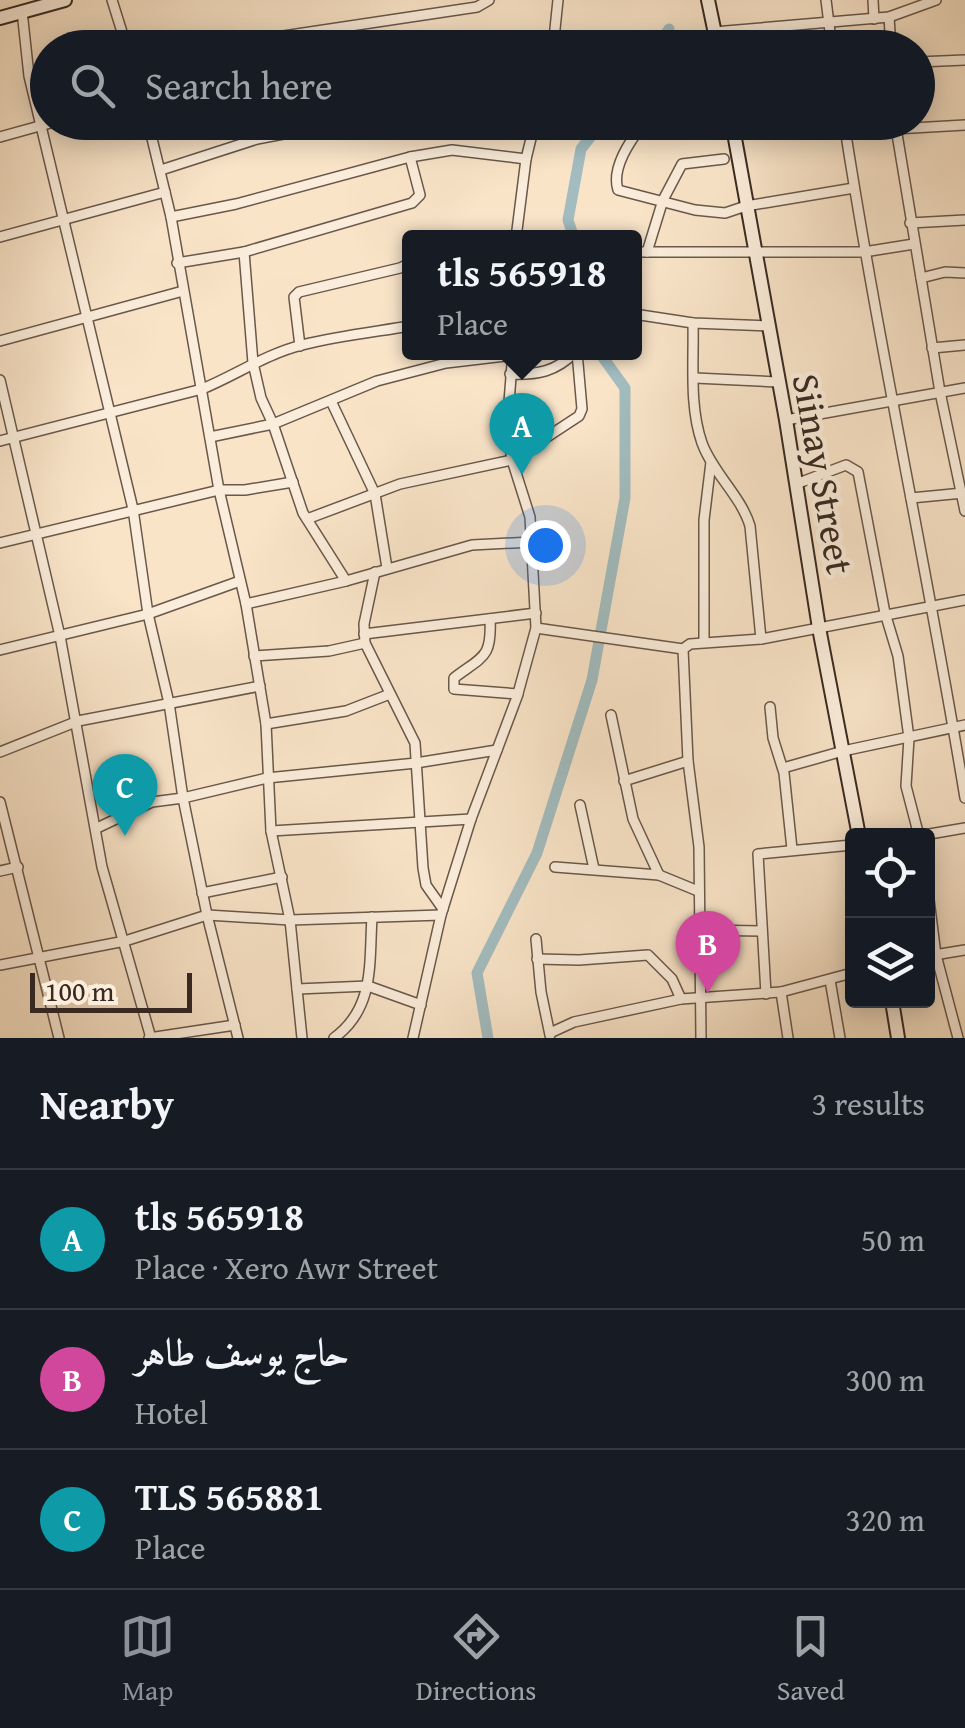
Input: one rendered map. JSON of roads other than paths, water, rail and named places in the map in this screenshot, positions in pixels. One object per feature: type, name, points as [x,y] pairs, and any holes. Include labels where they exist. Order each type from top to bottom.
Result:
[{"type":"street","points":[[0,18],[65,0]]},
{"type":"street","points":[[112,0],[121,30]]},
{"type":"street","points":[[324,30],[478,7],[489,0]]},
{"type":"street","points":[[555,30],[558,0]]},
{"type":"street","points":[[708,0],[714,30]]},
{"type":"street","points":[[826,0],[829,30]]},
{"type":"street","points":[[873,0],[874,19]]},
{"type":"street","points":[[735,30],[889,17],[936,0]]},
{"type":"street","points":[[22,10],[30,80]]},
{"type":"street","points":[[889,17],[890,30]]},
{"type":"street","points":[[935,61],[965,60]]},
{"type":"street","points":[[935,125],[965,125]]},
{"type":"street","points":[[0,137],[30,129]]},
{"type":"street","points":[[45,140],[134,509],[148,614],[169,703],[183,798],[238,1038]]},
{"type":"street","points":[[153,140],[260,686],[266,724],[271,831],[290,920],[302,1038]]},
{"type":"street","points":[[161,170],[254,140]]},
{"type":"street","points":[[517,230],[531,140]]},
{"type":"street","points":[[633,140],[614,179],[618,190],[725,214],[746,206],[854,188]]},
{"type":"street","name":"Siinay Street","points":[[735,140],[857,828]]},
{"type":"street","points":[[847,140],[965,798]]},
{"type":"street","points":[[897,140],[940,392],[962,478],[965,511]]},
{"type":"street","points":[[171,217],[452,150],[526,159]]},
{"type":"street","points":[[177,263],[244,252],[417,200],[420,195],[410,157]]},
{"type":"street","points":[[647,252],[663,200],[682,164],[724,159]]},
{"type":"street","points":[[0,237],[165,192]]},
{"type":"street","points":[[910,223],[965,220]]},
{"type":"street","points":[[642,252],[864,252],[914,244]]},
{"type":"street","points":[[244,252],[253,363],[261,398],[307,519],[346,581]]},
{"type":"street","points":[[300,346],[293,306],[294,297],[300,292],[402,267]]},
{"type":"street","points":[[921,278],[945,272],[965,273]]},
{"type":"street","points":[[0,341],[182,292]]},
{"type":"street","points":[[642,315],[693,323],[768,326]]},
{"type":"street","points":[[693,323],[693,392],[702,443],[750,526],[761,639]]},
{"type":"street","points":[[0,441],[202,388],[300,346],[402,327]]},
{"type":"street","points":[[932,348],[965,345]]},
{"type":"street","points":[[210,437],[273,424],[377,381],[476,360]]},
{"type":"street","points":[[412,1038],[442,912],[471,819],[518,694],[536,628],[532,542],[525,494],[512,460],[507,427],[512,360]]},
{"type":"street","points":[[510,374],[556,369],[567,360]]},
{"type":"street","points":[[307,519],[434,476],[512,460],[579,416],[582,409],[577,360]]},
{"type":"street","points":[[695,378],[777,382]]},
{"type":"street","points":[[0,380],[78,721],[102,868],[150,1038],[235,1025]]},
{"type":"street","points":[[786,420],[965,388]]},
{"type":"street","points":[[331,401],[375,494],[387,568]]},
{"type":"street","points":[[704,642],[704,520],[712,459]]},
{"type":"street","points":[[796,484],[846,465],[858,472],[885,613],[897,646],[908,738],[906,786],[917,828]]},
{"type":"street","points":[[0,543],[219,490],[293,482]]},
{"type":"street","points":[[911,498],[963,493]]},
{"type":"street","points":[[246,604],[346,581],[472,545],[532,542]]},
{"type":"street","points":[[375,572],[365,639],[412,732],[426,885],[442,912]]},
{"type":"street","points":[[0,650],[148,614],[240,581]]},
{"type":"street","points":[[536,628],[683,648],[704,642],[761,639],[965,600]]},
{"type":"street","points":[[254,656],[329,651],[365,639],[536,614]]},
{"type":"street","points":[[490,619],[492,644],[488,652],[454,678],[452,684],[454,688],[518,694]]},
{"type":"street","points":[[683,648],[688,761],[699,847],[701,1038]]},
{"type":"street","points":[[0,752],[78,721],[260,686]]},
{"type":"street","points":[[266,724],[346,710],[390,694]]},
{"type":"street","points":[[770,707],[773,738],[783,768],[792,849]]},
{"type":"street","points":[[611,714],[638,834],[659,875]]},
{"type":"street","points":[[783,768],[965,724]]},
{"type":"street","points":[[97,828],[152,802],[267,778],[497,750]]},
{"type":"street","points":[[624,780],[688,761]]},
{"type":"street","points":[[0,802],[59,1038]]},
{"type":"street","points":[[580,805],[594,869]]},
{"type":"street","points":[[271,831],[471,819]]},
{"type":"street","points":[[935,833],[965,828]]},
{"type":"street","points":[[766,994],[758,854],[845,845]]},
{"type":"street","points":[[0,871],[18,867]]},
{"type":"street","points":[[554,867],[659,875],[698,891]]},
{"type":"street","points":[[202,892],[282,877]]},
{"type":"street","points":[[0,965],[125,940],[207,915],[290,920],[442,912]]},
{"type":"street","points":[[334,1038],[357,1019],[368,986],[372,917]]},
{"type":"street","points":[[700,930],[761,931]]},
{"type":"street","points":[[536,939],[542,1002],[550,1035],[574,1022],[682,999],[781,992],[845,975]]},
{"type":"street","points":[[935,955],[965,950]]},
{"type":"street","points":[[537,959],[648,954],[672,979],[682,999]]},
{"type":"street","points":[[935,965],[958,1038]]},
{"type":"street","points":[[830,980],[840,1038]]},
{"type":"street","points":[[297,989],[368,986],[421,1005]]},
{"type":"street","points":[[781,992],[788,1038]]},
{"type":"street","points":[[893,1008],[898,1038]]},
{"type":"waterway","points":[[571,230],[568,220],[581,149],[588,140]]},
{"type":"waterway","points":[[488,1038],[477,973],[537,853],[592,680],[625,498],[625,388],[605,360]]},
{"type":"place","name":"tls 565918","points":[[522,475]]},
{"type":"place","name":"TLS 565881","points":[[125,836]]},
{"type":"place","name":"حاج يوسف طاهر","points":[[708,993]]}]
